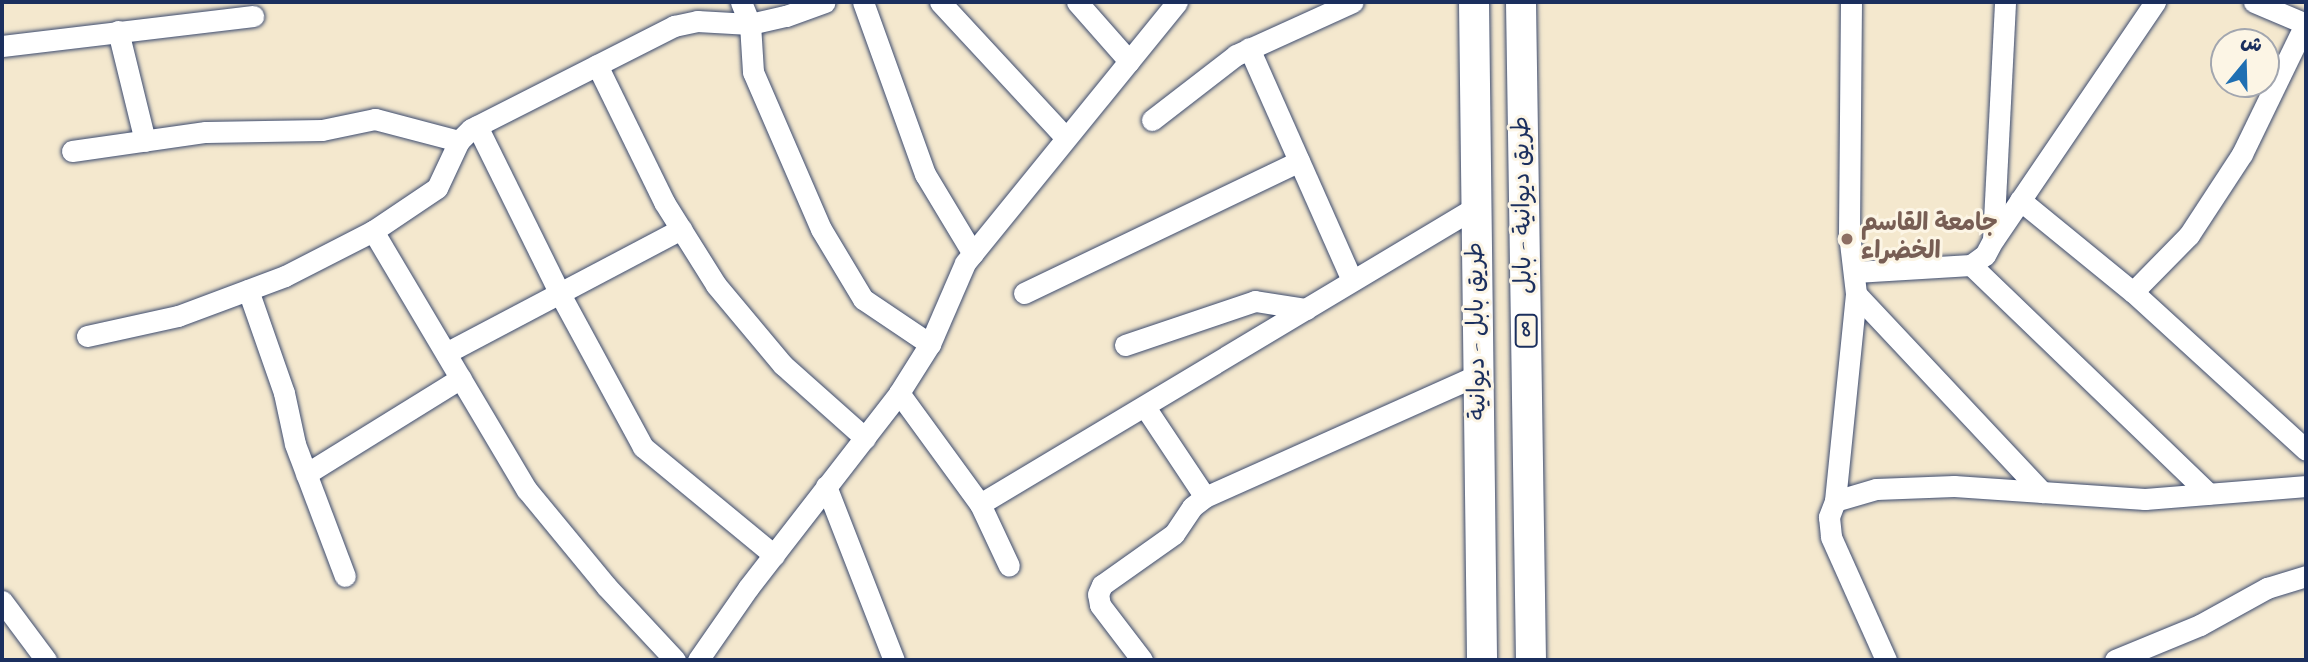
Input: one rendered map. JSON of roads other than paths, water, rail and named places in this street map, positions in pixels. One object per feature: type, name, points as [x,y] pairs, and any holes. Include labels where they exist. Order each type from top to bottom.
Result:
[{"type":"highway","name":"طريق بابل - ديوانية","points":[[1474,2],[1482,660]]},
{"type":"highway","name":"طريق ديوانية - بابل","points":[[1521,2],[1531,660]]},
{"type":"highway","points":[[1480,528],[1493,543],[1504,546],[1514,545],[1529,532]]},
{"type":"highway","points":[[1481,587],[1494,574],[1505,572],[1515,574],[1530,589]]},
{"type":"street","points":[[741,2],[750,24],[753,72],[821,229],[863,299],[930,344]]},
{"type":"street","points":[[87,336],[178,316],[285,276],[373,231],[437,188],[445,178],[459,141],[477,126],[674,26],[696,22],[750,24],[783,9],[825,2]]},
{"type":"street","points":[[863,2],[926,174],[973,254]]},
{"type":"street","points":[[940,2],[1066,138]]},
{"type":"street","points":[[1077,2],[1129,61]]},
{"type":"street","points":[[698,660],[826,485],[899,393],[930,344],[965,264],[1177,2]]},
{"type":"street","points":[[1153,120],[1249,48],[1353,2]]},
{"type":"street","points":[[1851,2],[1849,234],[1856,294],[1835,501],[1829,517],[1831,537],[1886,660]]},
{"type":"street","points":[[1993,240],[2005,2]]},
{"type":"street","points":[[1855,272],[1971,265],[1985,255],[2154,2]]},
{"type":"street","points":[[2133,292],[2189,235],[2242,154],[2305,24],[2254,2]]},
{"type":"street","points":[[2,46],[253,16]]},
{"type":"street","points":[[118,31],[145,141]]},
{"type":"street","points":[[1249,48],[1352,280]]},
{"type":"street","points":[[597,65],[681,229],[716,285],[783,365],[865,438]]},
{"type":"street","points":[[72,151],[206,132],[322,130],[375,119],[459,141]]},
{"type":"street","points":[[477,126],[561,294],[643,447],[774,555]]},
{"type":"street","points":[[1024,293],[1299,161]]},
{"type":"street","points":[[2020,200],[2133,292],[2306,450]]},
{"type":"street","points":[[980,504],[1476,207]]},
{"type":"street","points":[[446,353],[681,229]]},
{"type":"street","points":[[373,231],[527,490],[606,586],[675,660]]},
{"type":"street","points":[[1971,265],[2209,494]]},
{"type":"street","points":[[248,290],[284,393],[295,444],[345,576]]},
{"type":"street","points":[[1856,294],[2042,492]]},
{"type":"street","points":[[1125,345],[1255,301],[1306,309]]},
{"type":"street","points":[[1142,660],[1100,605],[1098,594],[1102,585],[1174,534],[1192,507],[1205,497],[1478,375]]},
{"type":"street","points":[[306,474],[461,377]]},
{"type":"street","points":[[899,393],[980,504],[1009,566]]},
{"type":"street","points":[[1145,407],[1205,497]]},
{"type":"street","points":[[826,485],[894,660]]},
{"type":"street","points":[[1835,501],[1876,489],[1954,485],[2145,499],[2306,486]]},
{"type":"street","points":[[2115,660],[2200,625],[2267,588],[2306,576]]},
{"type":"street","points":[[2,601],[46,660]]},
{"type":"place","name":"جامعة القاسم الخضراء","points":[[1847,239]]}]
